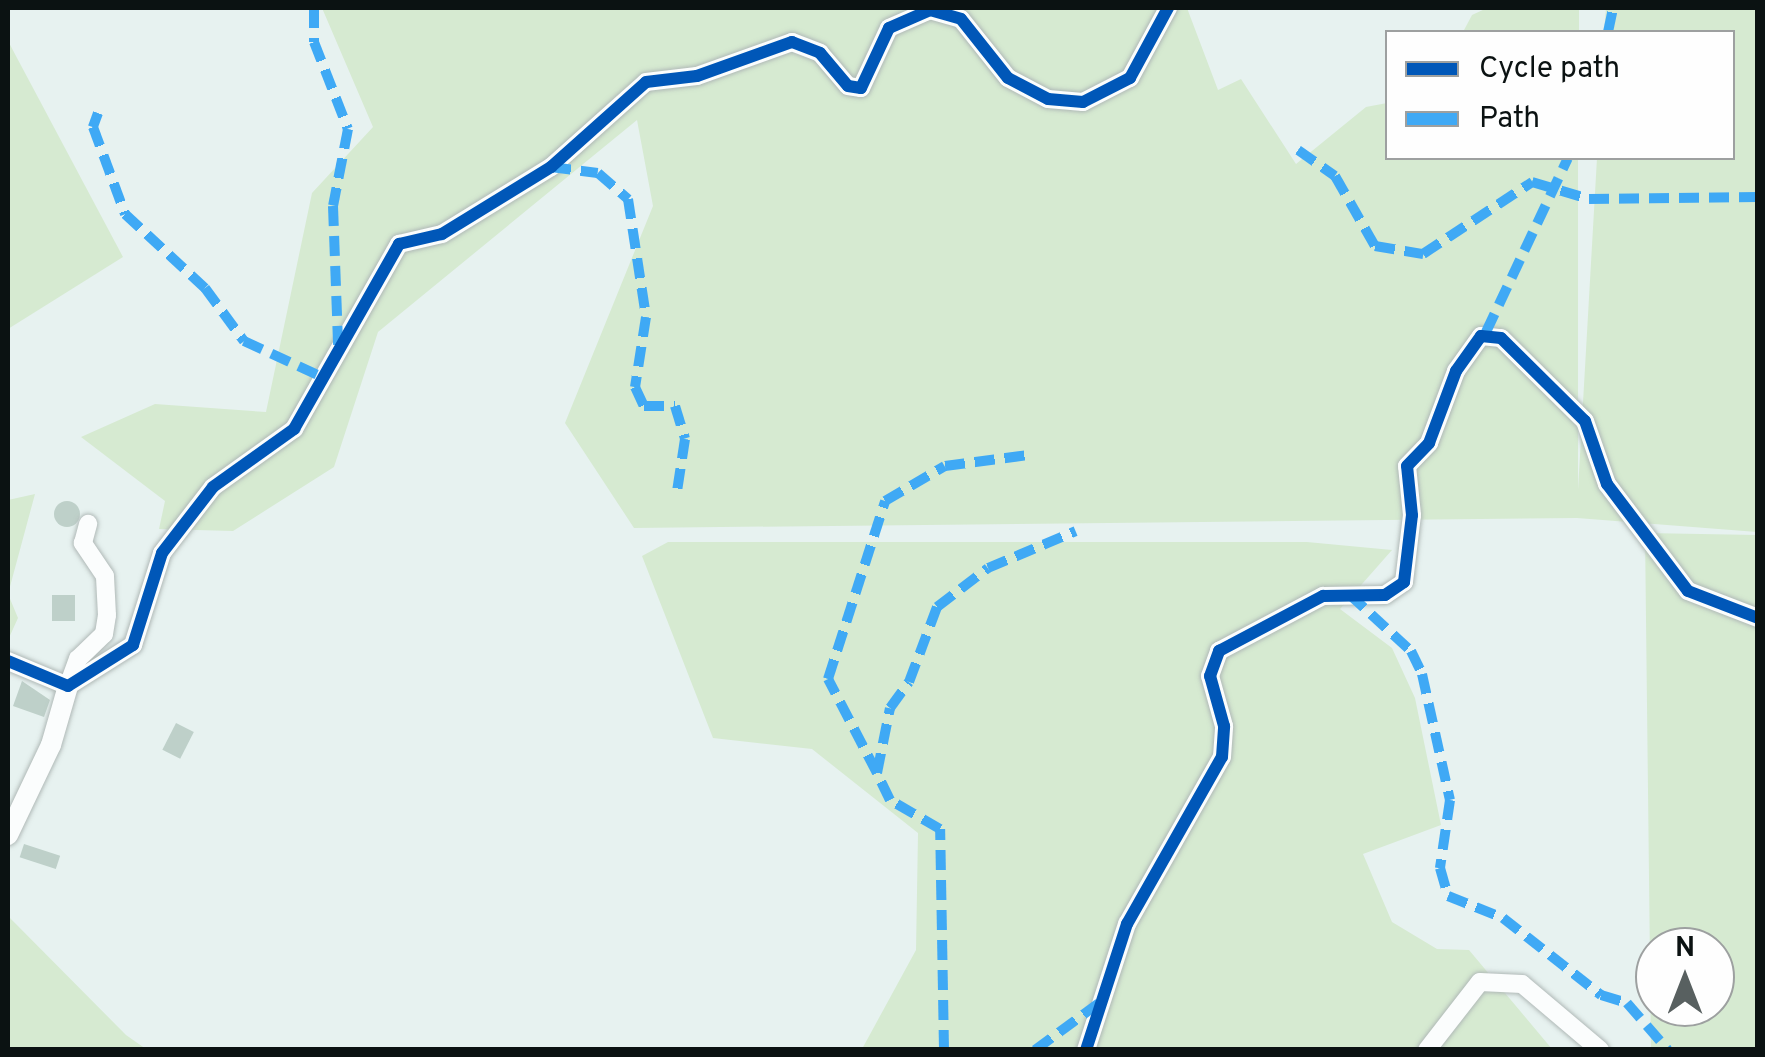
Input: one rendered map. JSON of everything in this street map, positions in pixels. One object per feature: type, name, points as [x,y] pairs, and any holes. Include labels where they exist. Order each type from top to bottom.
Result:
[{"type":"street","points":[[68,686],[133,645],[162,553],[212,487],[294,429],[399,244],[473,218],[550,166],[646,82],[696,76],[792,42],[820,52],[848,86],[862,88],[889,28],[930,10],[961,18],[1008,78],[1048,99],[1083,102],[1130,78],[1168,8]]},
{"type":"street","points":[[1086,1050],[1126,924],[1222,758],[1224,726],[1210,676],[1219,651],[1323,596],[1385,596],[1404,582],[1412,515],[1407,466],[1429,443],[1456,371],[1481,336],[1500,338],[1584,421],[1608,484],[1681,584],[1700,600],[1758,618]]},
{"type":"street","points":[[8,835],[51,745],[78,659],[104,634],[105,576],[83,543],[88,524]]},
{"type":"street","points":[[8,661],[68,686]]},
{"type":"street","points":[[1427,1050],[1480,982],[1522,984],[1600,1050]]},
{"type":"green space","points":[[322,8],[1187,8],[1218,90],[1241,79],[1296,164],[1366,107],[1385,103],[1385,160],[1578,160],[1578,490],[1597,160],[1735,160],[1735,30],[1604,30],[1606,8],[1757,8],[1757,532],[1577,518],[634,528],[565,423],[653,206],[637,120],[378,332],[334,467],[233,531],[159,529],[165,501],[81,437],[155,404],[266,412],[312,193],[373,127]]},
{"type":"green space","points":[[1487,8],[1579,8],[1579,30],[1464,30],[1472,15]]},
{"type":"green space","points":[[8,41],[123,257],[8,329]]},
{"type":"green space","points":[[35,494],[8,594],[8,500]]},
{"type":"green space","points":[[1645,533],[1757,535],[1757,1049],[1651,1049],[1651,1027],[1735,1027],[1735,927],[1650,927]]},
{"type":"green space","points":[[668,542],[1307,542],[1392,550],[1340,609],[1392,648],[1415,698],[1441,825],[1363,854],[1392,922],[1437,949],[1469,950],[1552,1049],[862,1049],[916,950],[918,833],[812,749],[713,738],[642,556]]},
{"type":"green space","points":[[8,594],[18,618],[8,640]]},
{"type":"green space","points":[[8,916],[126,1035],[146,1049],[8,1049]]},
{"type":"building","points":[[67,501],[76,505],[80,514],[76,523],[67,527],[58,523],[54,514],[58,505]]},
{"type":"building","points":[[52,595],[75,595],[75,621],[52,621]]},
{"type":"building","points":[[22,681],[50,700],[44,717],[13,706]]},
{"type":"building","points":[[176,723],[194,732],[180,759],[162,750]]},
{"type":"building","points":[[24,844],[60,856],[56,869],[20,857]]},
{"type":"marked path","points":[[314,8],[314,42],[348,129],[333,206],[338,345]]},
{"type":"marked path","points":[[1608,30],[1613,8]]},
{"type":"marked path","points":[[98,113],[93,127],[125,214],[205,288],[244,341],[322,377]]},
{"type":"marked path","points":[[1298,150],[1335,176],[1375,246],[1423,254],[1532,182],[1589,199],[1758,197]]},
{"type":"marked path","points":[[1486,332],[1567,160]]},
{"type":"marked path","points":[[551,167],[598,173],[628,199],[646,317],[635,387],[644,406],[675,406],[685,439],[677,491]]},
{"type":"marked path","points":[[877,773],[828,679],[885,501],[945,466],[1029,455]]},
{"type":"marked path","points":[[944,1050],[940,829],[890,800],[877,773],[890,708],[909,682],[937,607],[988,568],[1076,531]]},
{"type":"marked path","points":[[1349,594],[1411,651],[1422,674],[1450,800],[1440,868],[1448,896],[1503,918],[1601,995],[1627,1003],[1668,1050]]},
{"type":"marked path","points":[[1035,1050],[1099,1003]]},
{"type":"cycle path","points":[[8,661],[68,686],[133,645],[162,553],[213,487],[294,429],[399,244],[442,234],[551,167],[646,82],[697,76],[792,42],[820,53],[848,86],[861,88],[889,28],[930,10],[961,19],[1008,78],[1048,99],[1083,102],[1130,78],[1168,8]]},
{"type":"cycle path","points":[[1086,1050],[1127,924],[1222,757],[1224,726],[1210,676],[1219,651],[1323,596],[1385,595],[1404,582],[1412,515],[1407,466],[1429,443],[1456,371],[1481,336],[1501,338],[1585,421],[1607,484],[1688,591],[1758,618]]}]
